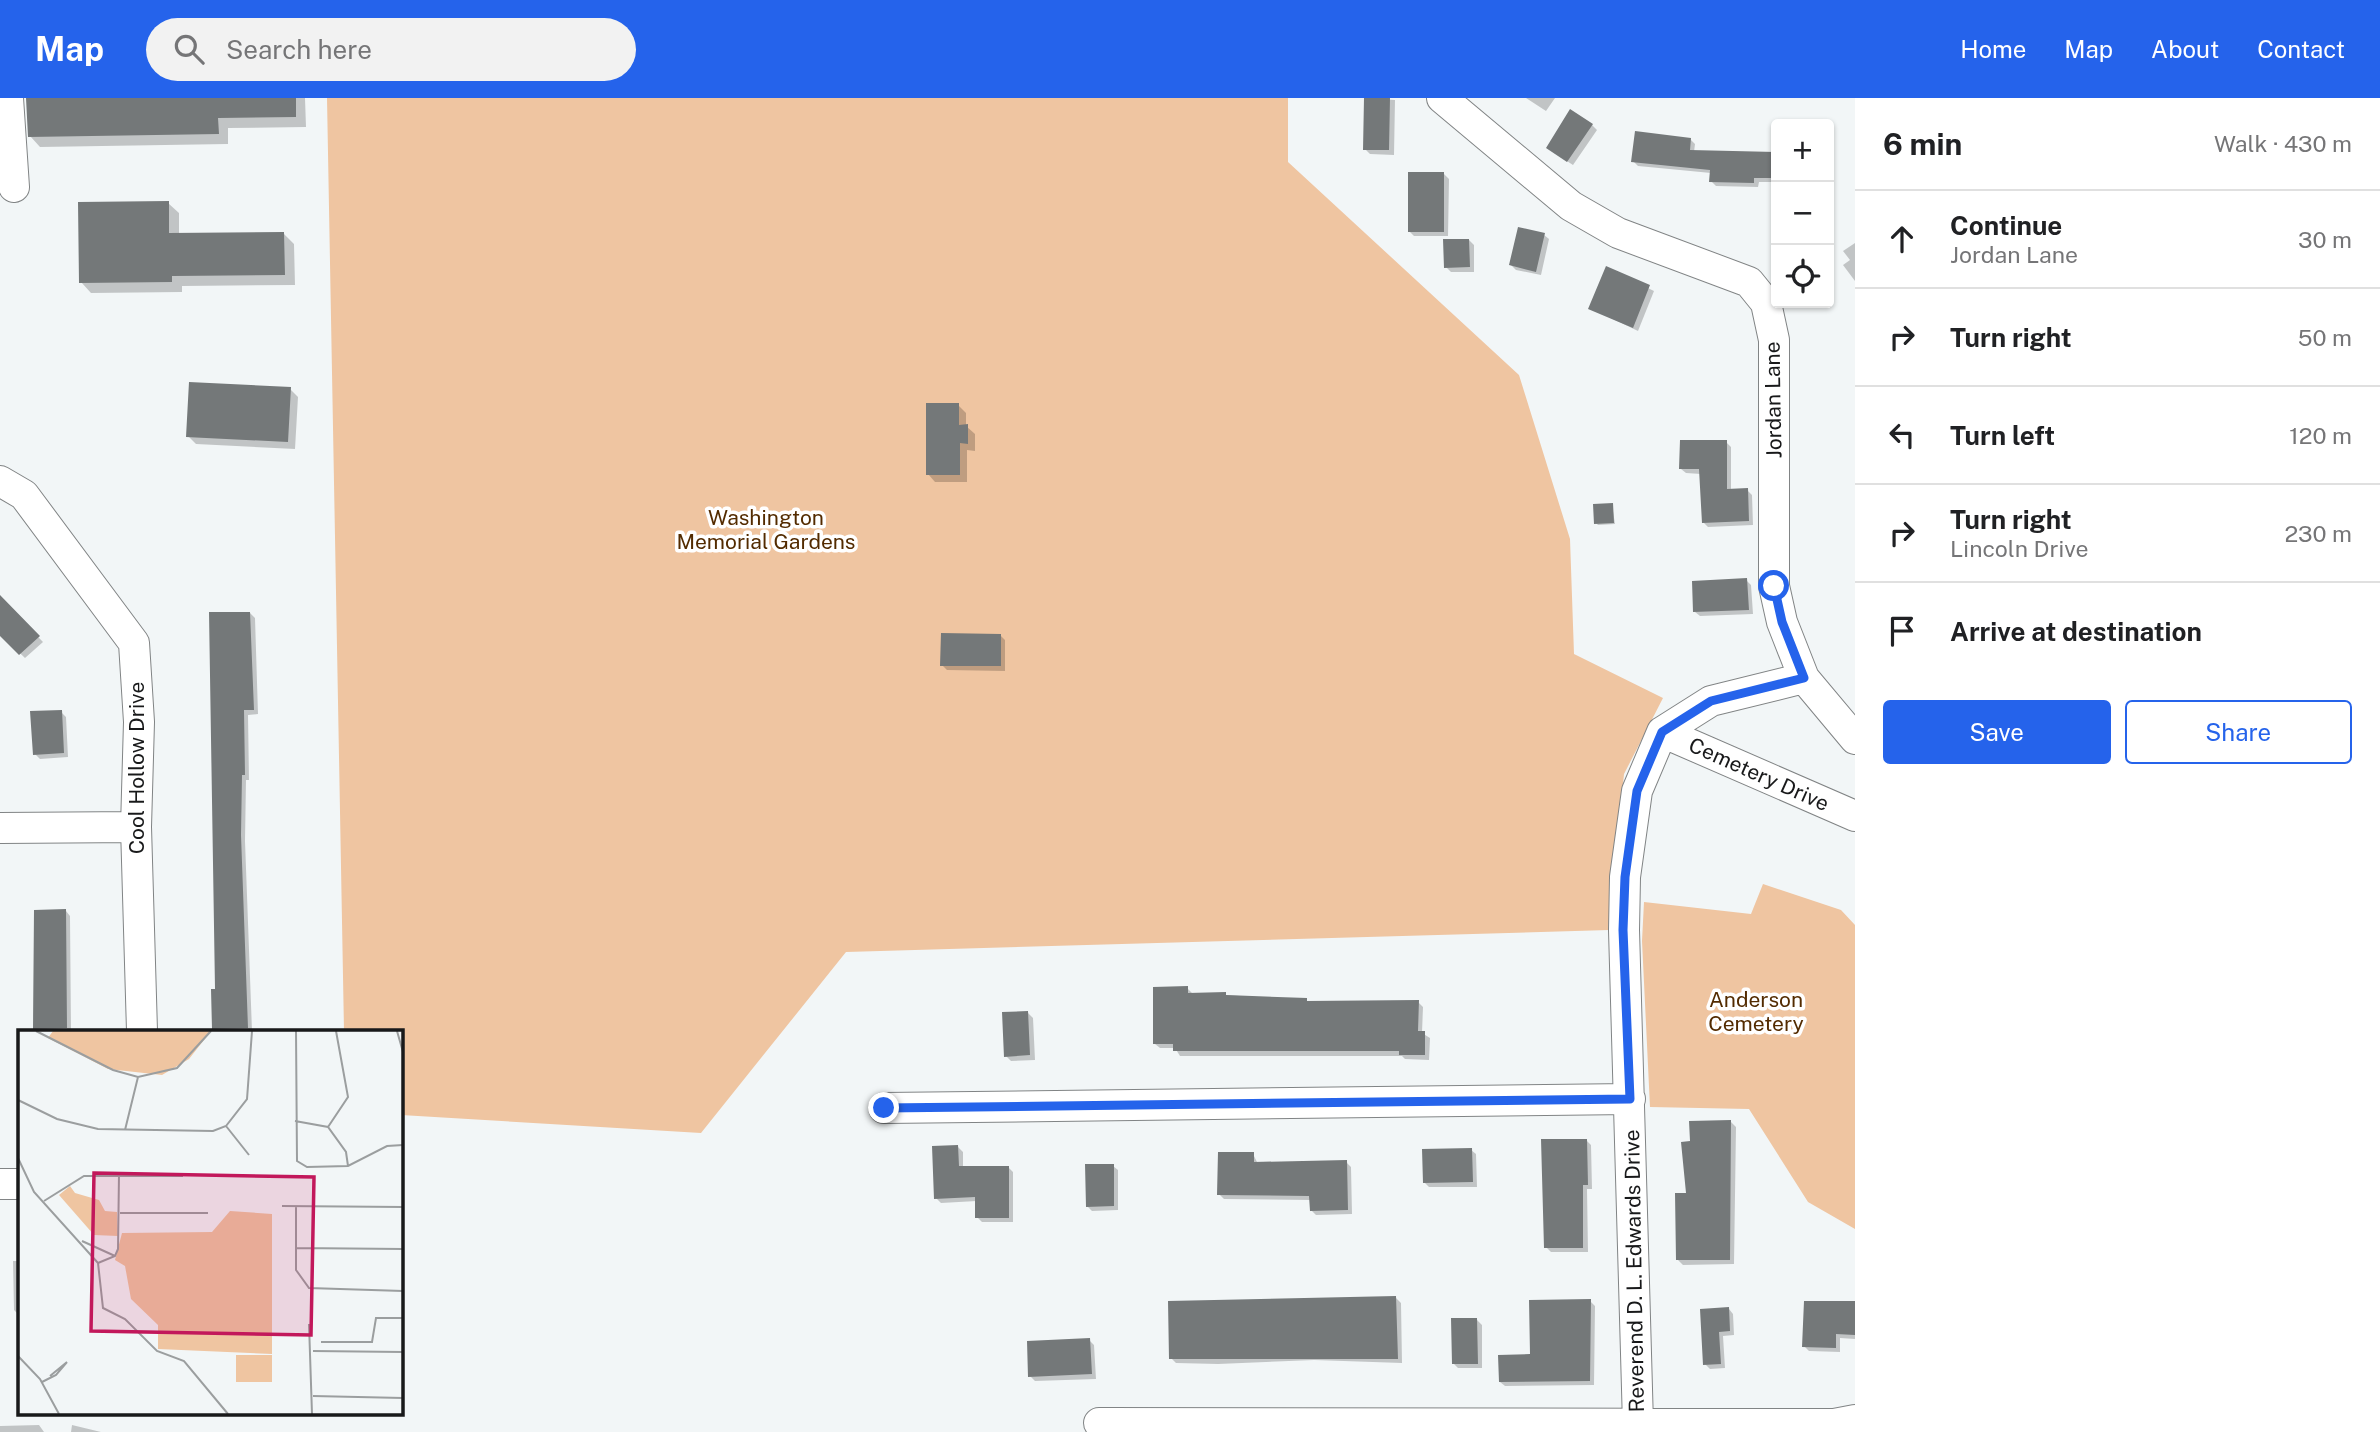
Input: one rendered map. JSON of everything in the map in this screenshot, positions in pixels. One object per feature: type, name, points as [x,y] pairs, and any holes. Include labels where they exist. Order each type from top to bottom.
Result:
[{"type":"street","points":[[8,98],[14,187]]},
{"type":"street","name":"Jordan Lane","points":[[1442,98],[1571,206],[1618,233],[1749,282],[1759,292],[1766,303],[1774,340],[1774,586],[1782,622],[1804,678],[1855,738]]},
{"type":"street","name":"Cool Hollow Drive","points":[[0,481],[24,495],[134,643],[139,722],[136,827],[142,1030]]},
{"type":"street","points":[[1662,732],[1711,701],[1804,678]]},
{"type":"street","name":"Cemetery Drive","points":[[1662,732],[1855,816]]},
{"type":"street","name":"Reverend D. L. Edwards Drive","points":[[1638,1424],[1623,930],[1625,877],[1637,791],[1662,732]]},
{"type":"street","points":[[0,828],[136,827]]},
{"type":"street","points":[[884,1108],[1630,1099]]},
{"type":"street","points":[[0,1184],[18,1184]]},
{"type":"street","points":[[1099,1423],[1834,1424],[1855,1420]]},
{"type":"green space","name":"Washington Memorial Gardens","points":[[327,98],[1288,98],[1288,162],[1519,375],[1570,539],[1574,654],[1663,698],[1624,774],[1609,930],[846,952],[701,1133],[402,1115],[402,1030],[344,1030]]},
{"type":"green space","name":"Anderson Cemetery","points":[[1763,884],[1841,910],[1855,925],[1855,1229],[1808,1202],[1749,1109],[1650,1107],[1642,941],[1644,902],[1751,914]]},
{"type":"building","points":[[26,98],[296,98],[296,117],[218,118],[219,134],[28,137]]},
{"type":"building","points":[[1364,98],[1390,98],[1389,150],[1363,150]]},
{"type":"building","points":[[1570,109],[1593,124],[1567,162],[1546,148]]},
{"type":"building","points":[[1635,131],[1691,138],[1690,150],[1771,152],[1771,178],[1754,178],[1754,183],[1709,182],[1710,170],[1631,162]]},
{"type":"building","points":[[1408,172],[1444,172],[1444,232],[1408,232]]},
{"type":"building","points":[[169,201],[169,233],[284,232],[285,275],[172,276],[172,282],[79,283],[78,202]]},
{"type":"building","points":[[1518,227],[1545,233],[1536,272],[1509,265]]},
{"type":"building","points":[[1443,239],[1469,239],[1470,267],[1444,268]]},
{"type":"building","points":[[1606,266],[1650,285],[1633,328],[1588,309]]},
{"type":"building","points":[[189,382],[291,387],[288,442],[186,437]]},
{"type":"building","points":[[926,403],[959,403],[959,425],[968,424],[968,444],[960,443],[960,475],[926,475]]},
{"type":"building","points":[[1680,440],[1727,440],[1727,489],[1748,488],[1749,521],[1702,523],[1699,469],[1679,469]]},
{"type":"building","points":[[1613,503],[1614,523],[1594,524],[1593,504]]},
{"type":"building","points":[[1747,578],[1749,610],[1693,612],[1692,581]]},
{"type":"building","points":[[0,595],[40,636],[19,655],[0,636]]},
{"type":"building","points":[[209,612],[250,612],[254,710],[244,710],[245,775],[242,775],[241,835],[248,1028],[212,1029],[211,989],[215,989]]},
{"type":"building","points":[[941,633],[1001,634],[1001,666],[940,666]]},
{"type":"building","points":[[62,710],[64,753],[33,755],[30,711]]},
{"type":"building","points":[[66,909],[67,1028],[33,1029],[34,910]]},
{"type":"building","points":[[1188,986],[1188,993],[1226,992],[1226,995],[1307,998],[1307,1001],[1419,1000],[1418,1031],[1425,1031],[1425,1055],[1399,1055],[1399,1051],[1173,1051],[1173,1044],[1153,1044],[1153,987]]},
{"type":"building","points":[[1028,1011],[1030,1055],[1004,1057],[1002,1012]]},
{"type":"building","points":[[1731,1120],[1730,1260],[1676,1260],[1675,1193],[1686,1193],[1681,1142],[1690,1141],[1689,1121]]},
{"type":"building","points":[[1541,1139],[1587,1139],[1588,1185],[1583,1185],[1583,1248],[1544,1248]]},
{"type":"building","points":[[958,1145],[959,1166],[1009,1166],[1009,1218],[975,1218],[975,1197],[934,1199],[932,1146]]},
{"type":"building","points":[[1472,1148],[1473,1182],[1423,1183],[1422,1149]]},
{"type":"building","points":[[1218,1152],[1254,1152],[1254,1162],[1347,1160],[1348,1210],[1310,1211],[1309,1196],[1217,1195]]},
{"type":"building","points":[[1085,1164],[1114,1164],[1114,1206],[1086,1207]]},
{"type":"building","points":[[1396,1296],[1398,1359],[1169,1359],[1168,1301]]},
{"type":"building","points":[[1591,1299],[1590,1381],[1499,1382],[1498,1355],[1530,1354],[1529,1300]]},
{"type":"building","points":[[1804,1301],[1855,1301],[1855,1335],[1836,1334],[1836,1348],[1802,1347]]},
{"type":"building","points":[[1729,1307],[1730,1331],[1719,1332],[1721,1364],[1703,1365],[1700,1309]]},
{"type":"building","points":[[1451,1318],[1477,1318],[1478,1364],[1452,1364]]},
{"type":"building","points":[[1090,1338],[1092,1374],[1028,1377],[1027,1341]]},
{"type":"route","points":[[884,1108],[1630,1099],[1623,930],[1625,877],[1637,791],[1662,732],[1711,701],[1804,678],[1782,622],[1774,586]]}]
